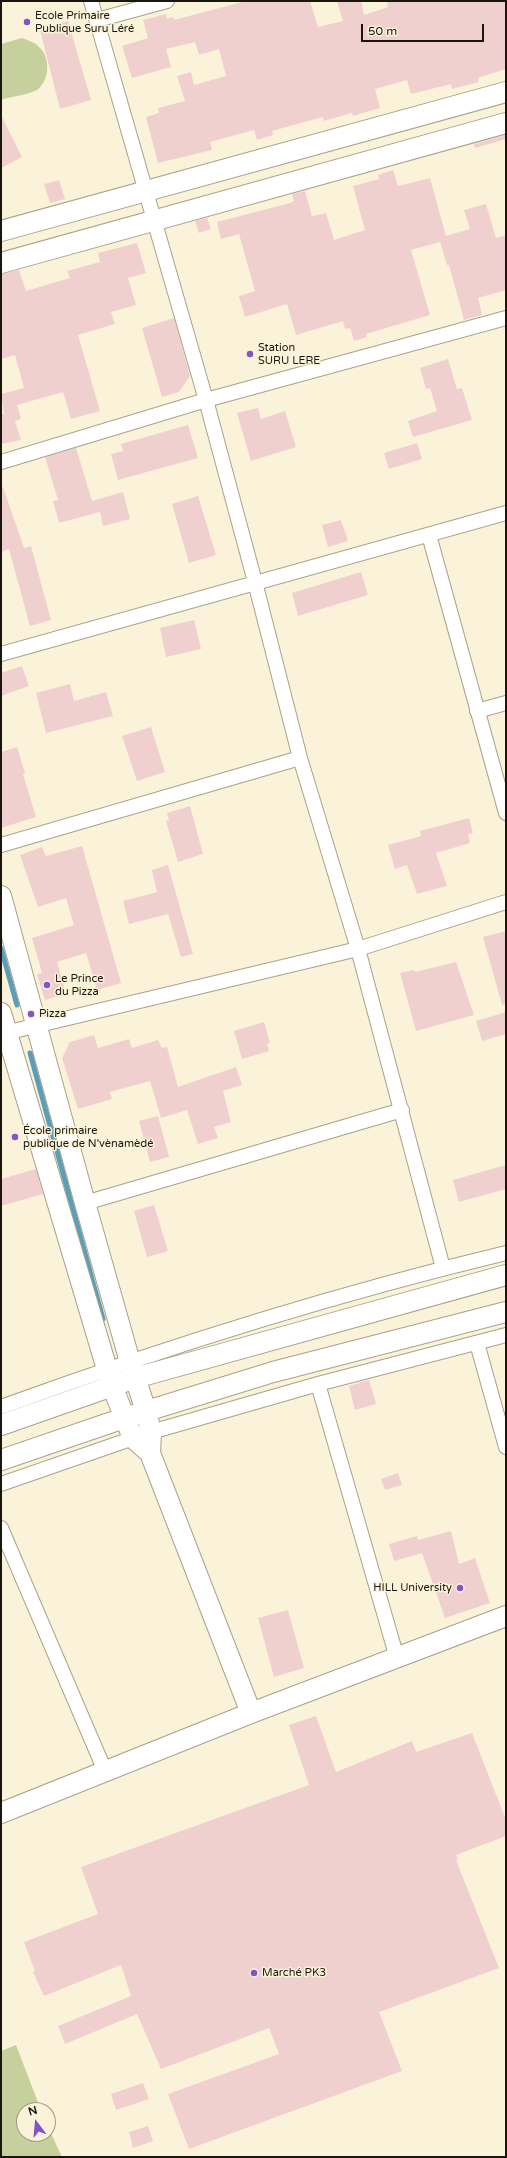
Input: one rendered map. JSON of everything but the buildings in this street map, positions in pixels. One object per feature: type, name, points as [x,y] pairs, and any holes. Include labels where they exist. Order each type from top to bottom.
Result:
[{"type":"street","points":[[91,1],[206,400],[300,758],[358,949],[443,1268]]},
{"type":"street","points":[[97,20],[167,1]]},
{"type":"street","points":[[1,231],[506,92]]},
{"type":"street","points":[[1,263],[506,123]]},
{"type":"street","points":[[1,462],[206,400],[506,318]]},
{"type":"street","points":[[1,654],[255,582],[429,535],[506,512]]},
{"type":"street","points":[[429,535],[506,813]]},
{"type":"street","points":[[477,711],[506,703]]},
{"type":"street","points":[[1,845],[300,758]]},
{"type":"street","points":[[1,896],[35,1024],[132,1370],[146,1411],[142,1435]]},
{"type":"street","points":[[4,1033],[35,1024],[358,949],[506,902]]},
{"type":"street","points":[[1,1013],[4,1033],[109,1377],[124,1418],[142,1435],[150,1453],[251,1713]]},
{"type":"street","points":[[85,1203],[402,1110]]},
{"type":"street","points":[[132,1370],[300,1309],[443,1268],[506,1253]]},
{"type":"street","points":[[1,1407],[132,1370],[506,1275]]},
{"type":"street","points":[[1,1460],[124,1418],[273,1372],[506,1312]]},
{"type":"street","points":[[1,1484],[142,1435],[318,1384],[506,1335]]},
{"type":"street","points":[[477,1343],[506,1447]]},
{"type":"street","points":[[1,1425],[109,1377]]},
{"type":"street","points":[[318,1384],[397,1658]]},
{"type":"street","points":[[1,1528],[104,1771]]},
{"type":"street","points":[[1,1813],[251,1713],[506,1616]]},
{"type":"green space","points":[[22,38],[36,44],[44,53],[47,64],[46,76],[41,86],[37,90],[1,100],[1,44]]},
{"type":"green space","points":[[16,2045],[38,2102],[16,2102],[16,2142],[55,2142],[62,2157],[1,2157],[1,2051]]},
{"type":"waterway","points":[[1,948],[17,1005]]},
{"type":"waterway","points":[[30,1053],[103,1319]]},
{"type":"place","name":"Ecole Primaire Publique Suru Léré","points":[[27,22]]},
{"type":"place","name":"Station SURU LERE","points":[[250,354]]},
{"type":"place","name":"Le Prince du Pizza","points":[[47,985]]},
{"type":"place","name":"Pizza","points":[[31,1014]]},
{"type":"place","name":"École primaire publique de N'vènamèdé","points":[[15,1137]]},
{"type":"place","name":"HILL University","points":[[460,1588]]},
{"type":"place","name":"Marché PK3","points":[[254,1973]]}]
